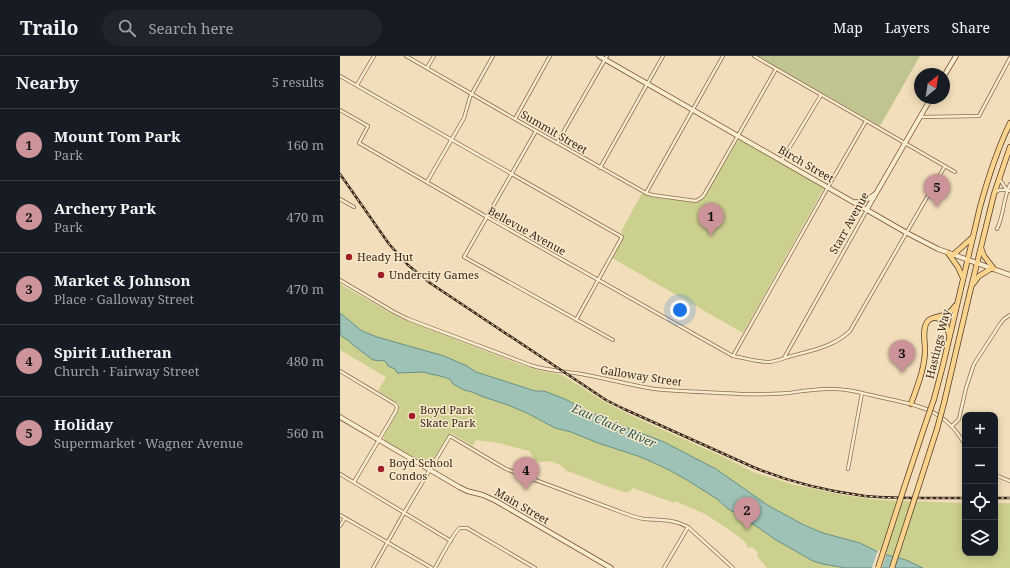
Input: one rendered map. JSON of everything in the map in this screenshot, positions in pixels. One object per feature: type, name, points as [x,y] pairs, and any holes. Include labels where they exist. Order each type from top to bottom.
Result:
[{"type":"main road","name":"Birch Street","points":[[599,56],[606,58],[907,233],[951,254],[1010,275]]},
{"type":"main road","points":[[949,68],[956,56]]},
{"type":"main road","name":"Starr Avenue","points":[[867,209],[928,104]]},
{"type":"main road","name":"Hastings Way","points":[[878,568],[934,399],[980,207],[987,182],[1010,123]]},
{"type":"main road","name":"Hastings Way","points":[[892,568],[937,429],[994,194],[1010,147]]},
{"type":"main road","points":[[853,201],[865,201],[877,193]]},
{"type":"main road","points":[[963,278],[951,254],[973,237]]},
{"type":"main road","points":[[971,287],[979,276],[993,269],[984,256],[981,248]]},
{"type":"main road","points":[[911,404],[925,359],[924,329],[928,320],[944,316],[952,311],[957,302]]},
{"type":"main road","points":[[936,318],[940,318],[945,324],[950,336]]},
{"type":"main road","name":"Main Street","points":[[340,417],[463,489],[496,501],[611,568]]},
{"type":"street","points":[[357,85],[374,56]]},
{"type":"street","name":"Summit Street","points":[[406,56],[600,168],[652,195],[696,201],[701,198],[738,135]]},
{"type":"street","points":[[427,68],[434,56]]},
{"type":"street","points":[[427,182],[464,118],[471,94],[493,56]]},
{"type":"street","points":[[515,119],[550,56]]},
{"type":"street","points":[[600,168],[663,56]]},
{"type":"street","points":[[646,192],[723,56]]},
{"type":"street","points":[[754,56],[955,172]]},
{"type":"street","points":[[557,143],[606,58]]},
{"type":"street","points":[[920,117],[979,116],[1010,58]]},
{"type":"street","points":[[738,135],[776,69]]},
{"type":"street","points":[[340,76],[622,237],[576,320]]},
{"type":"street","points":[[782,160],[821,95]]},
{"type":"street","name":"Bellevue Avenue","points":[[340,110],[368,126],[359,143],[733,356],[758,361],[772,362],[820,348],[839,340],[850,332],[945,166]]},
{"type":"street","points":[[733,356],[866,121]]},
{"type":"street","points":[[536,131],[464,257],[613,340]]},
{"type":"street","points":[[999,179],[1009,191]]},
{"type":"street","points":[[997,229],[1000,223],[1010,184]]},
{"type":"street","points":[[994,194],[999,190],[1009,191]]},
{"type":"street","points":[[340,199],[354,207]]},
{"type":"street","name":"Starr Avenue","points":[[784,358],[867,209]]},
{"type":"street","name":"Galloway Street","points":[[340,280],[408,319],[543,369],[574,373],[642,387],[680,391],[769,394],[808,390],[846,390],[923,408],[943,418],[952,426],[962,439]]},
{"type":"street","points":[[952,426],[959,419],[966,388],[974,364],[1000,324],[1010,315]]},
{"type":"street","points":[[340,371],[395,404],[397,407],[397,410],[354,482]]},
{"type":"street","points":[[848,469],[862,393]]},
{"type":"street","points":[[373,568],[404,512],[450,436],[506,468],[629,516],[682,524],[733,568]]},
{"type":"street","points":[[340,474],[451,541]]},
{"type":"street","points":[[998,476],[1010,481]]},
{"type":"street","points":[[340,515],[434,568],[458,530],[461,528],[467,528],[535,568]]},
{"type":"street","points":[[340,526],[344,518]]},
{"type":"street","points":[[664,568],[688,528]]},
{"type":"green space","points":[[758,56],[920,56],[880,126]]},
{"type":"green space","points":[[739,139],[824,188],[743,333],[612,258],[623,238],[621,232],[642,193],[653,197],[697,202],[700,201],[705,197]]},
{"type":"green space","points":[[340,284],[405,320],[519,364],[562,375],[605,402],[632,416],[728,459],[753,472],[791,484],[843,495],[879,500],[962,503],[962,556],[998,556],[998,503],[1010,503],[1010,568],[923,568],[906,560],[880,553],[860,543],[823,533],[786,516],[716,469],[664,442],[612,422],[544,391],[535,391],[476,372],[467,366],[444,356],[377,337],[362,331],[340,313]]},
{"type":"green space","points":[[340,335],[373,360],[385,361],[395,369],[397,373],[424,372],[447,378],[451,380],[453,384],[464,390],[508,405],[555,428],[571,432],[638,456],[671,471],[717,499],[727,508],[776,540],[813,561],[845,568],[767,568],[757,556],[758,552],[752,547],[748,548],[746,543],[734,533],[705,514],[675,501],[674,503],[633,488],[629,492],[624,492],[603,485],[567,471],[560,465],[550,461],[535,461],[529,451],[499,443],[476,440],[473,446],[451,433],[430,465],[427,465],[384,440],[384,436],[399,410],[399,405],[378,391],[386,377],[340,350]]},
{"type":"water","name":"Eau Claire River","points":[[340,313],[362,331],[377,337],[444,356],[467,366],[476,372],[535,391],[544,391],[565,399],[612,422],[664,442],[716,469],[769,506],[804,525],[823,533],[860,543],[880,553],[906,560],[923,568],[846,568],[813,561],[776,540],[687,480],[650,461],[571,432],[555,428],[508,405],[464,390],[453,384],[451,380],[447,378],[424,372],[397,373],[395,369],[388,366],[385,361],[373,360],[340,335]]},
{"type":"pier","points":[[878,550],[887,552],[882,568],[872,568]]},
{"type":"railway","points":[[340,174],[389,244],[408,265],[430,283],[606,400],[753,467],[808,485],[865,496],[902,498],[962,498]]},
{"type":"railway","points":[[998,498],[1010,498]]},
{"type":"place","name":"Holiday","points":[[937,207]]},
{"type":"place","name":"Mount Tom Park","points":[[711,236]]},
{"type":"place","name":"Heady Hut","points":[[349,257]]},
{"type":"place","name":"Undercity Games","points":[[381,275]]},
{"type":"place","name":"Market & Johnson","points":[[902,373]]},
{"type":"place","name":"Boyd Park Skate Park","points":[[412,416]]},
{"type":"place","name":"Boyd School Condos","points":[[381,469]]},
{"type":"place","name":"Spirit Lutheran","points":[[526,490]]},
{"type":"place","name":"Archery Park","points":[[747,530]]}]
